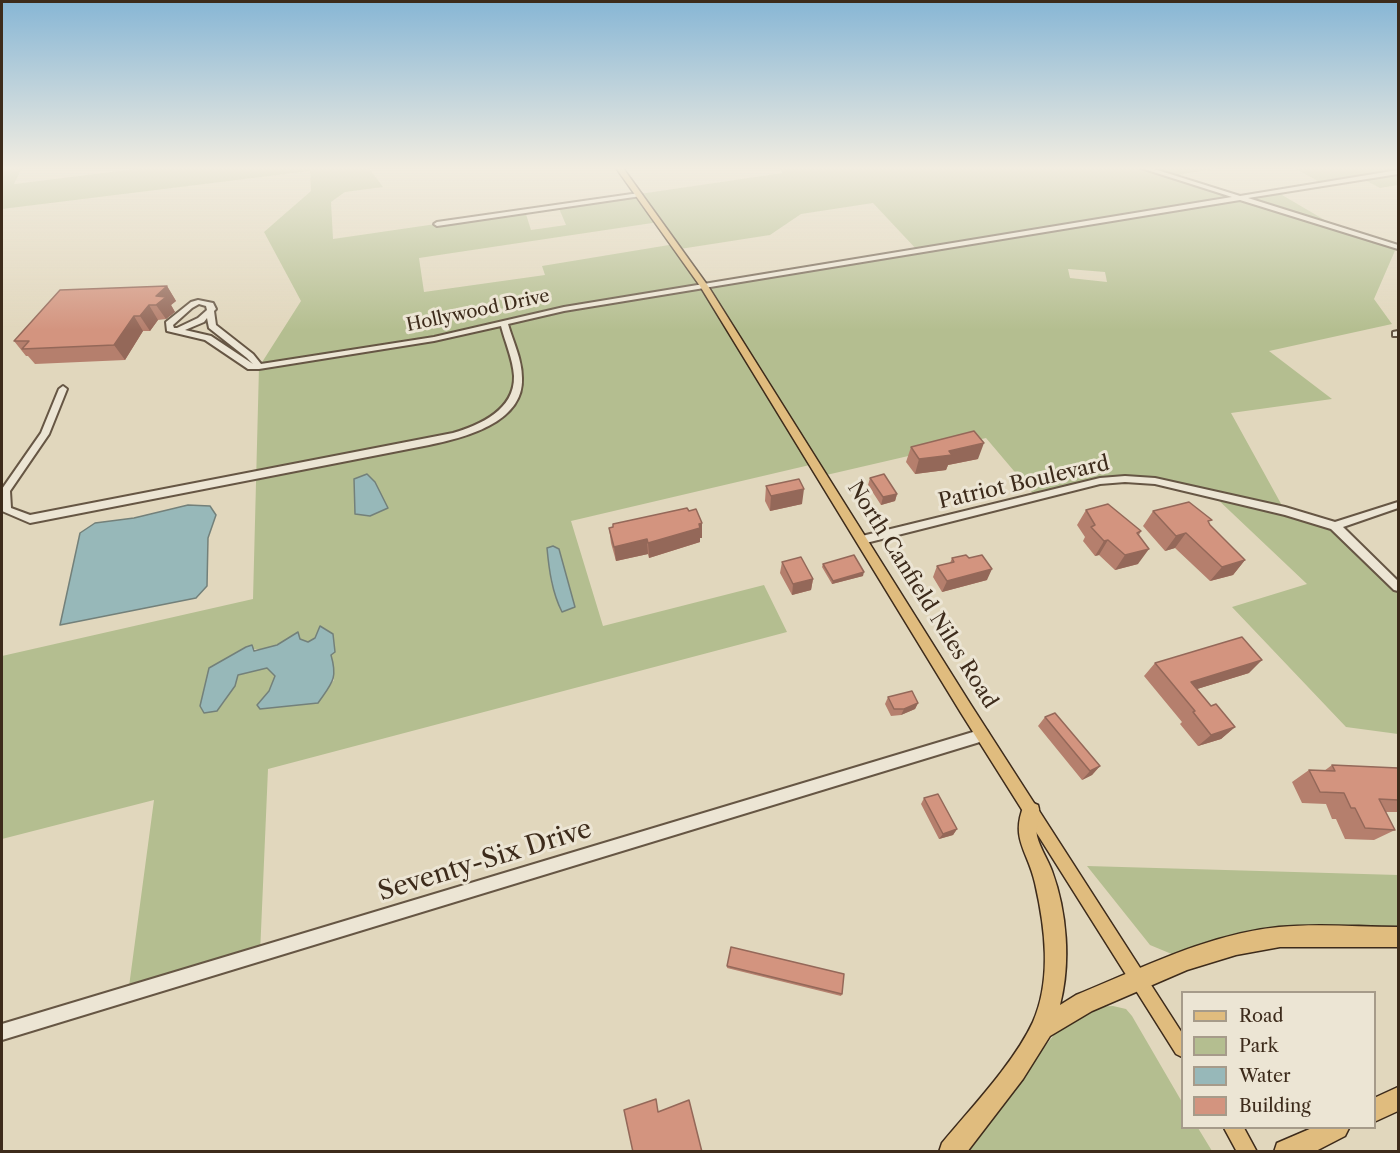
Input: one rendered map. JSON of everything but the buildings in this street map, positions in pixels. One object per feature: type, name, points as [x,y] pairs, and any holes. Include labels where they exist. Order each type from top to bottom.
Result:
[{"type":"highway","points":[[951,1152],[1015,1071],[1042,1028],[1050,1001],[1056,944],[1048,890],[1027,836],[1031,811]]},
{"type":"highway","points":[[1042,1028],[1084,1003],[1186,960],[1258,940],[1306,936],[1398,937]]},
{"type":"highway","points":[[1376,1109],[1398,1099]]},
{"type":"highway","points":[[1286,1152],[1335,1129]]},
{"type":"main road","name":"North Canfield Niles Road","points":[[658,222],[704,286],[983,735],[1181,1046]]},
{"type":"main road","points":[[1234,1129],[1248,1152]]},
{"type":"street","points":[[437,224],[452,222]]},
{"type":"street","name":"Hollywood Drive","points":[[259,368],[434,339],[564,309],[1096,222]]},
{"type":"street","points":[[1317,222],[1398,247]]},
{"type":"street","points":[[202,302],[210,305],[212,326],[250,356],[259,368],[251,367],[208,338],[170,329],[169,324],[179,318],[185,308],[202,302]]},
{"type":"street","points":[[177,331],[194,324],[212,309]]},
{"type":"street","points":[[63,389],[45,434],[5,491],[6,510],[30,519],[437,441],[472,430],[506,407],[518,383],[504,324]]},
{"type":"street","name":"Patriot Boulevard","points":[[862,540],[1100,482],[1125,479],[1174,485],[1285,511],[1335,526]]},
{"type":"street","points":[[1398,505],[1335,526],[1398,587]]},
{"type":"street","name":"Seventy-Six Drive","points":[[2,1032],[983,735]]},
{"type":"green space","points":[[276,222],[332,222],[333,239],[451,222],[528,222],[531,230],[566,225],[565,222],[789,222],[770,235],[680,249],[704,286],[918,251],[891,222],[1328,222],[1340,229],[1397,246],[1374,299],[1392,324],[1269,351],[1332,399],[1231,413],[1285,511],[1335,526],[1398,587],[1398,734],[1346,727],[1232,607],[1307,584],[1213,495],[1174,485],[1125,479],[1036,497],[986,438],[822,476],[814,464],[571,521],[603,626],[764,585],[787,632],[268,769],[260,954],[128,994],[154,800],[2,839],[2,656],[253,599],[259,367],[301,301],[264,232]],"holes":[[[659,222],[675,244],[542,266],[545,275],[424,292],[419,258]],[[1068,269],[1105,272],[1107,282],[1070,278]],[[547,549],[559,549],[563,566],[562,612],[551,582]],[[320,626],[333,634],[335,651],[331,655],[334,680],[318,703],[257,705],[269,691],[275,676],[267,668],[238,675],[225,701],[217,711],[204,713],[200,706],[210,668],[246,647],[266,648],[298,632],[300,639],[308,642],[316,638]]]},
{"type":"green space","points":[[1087,866],[1398,875],[1398,937],[1306,936],[1186,960],[1150,945]]},
{"type":"green space","points":[[1113,1006],[1126,1009],[1132,1016],[1181,1100],[1181,1129],[1199,1129],[1212,1151],[962,1152],[1057,1031],[1093,1007]]},
{"type":"water","points":[[367,474],[375,482],[388,508],[370,516],[355,514],[354,479]]},
{"type":"water","points":[[188,505],[210,506],[216,515],[208,538],[207,586],[196,598],[60,625],[80,533],[95,523],[134,518]]},
{"type":"water","points":[[553,546],[559,549],[575,607],[562,612],[553,589],[549,564],[547,548]]},
{"type":"water","points":[[320,626],[333,634],[335,652],[331,655],[334,675],[318,703],[260,709],[257,705],[269,691],[275,676],[267,668],[238,675],[235,686],[217,711],[204,713],[200,706],[209,668],[246,647],[252,645],[254,651],[277,645],[298,632],[300,639],[308,642],[315,638]]}]
